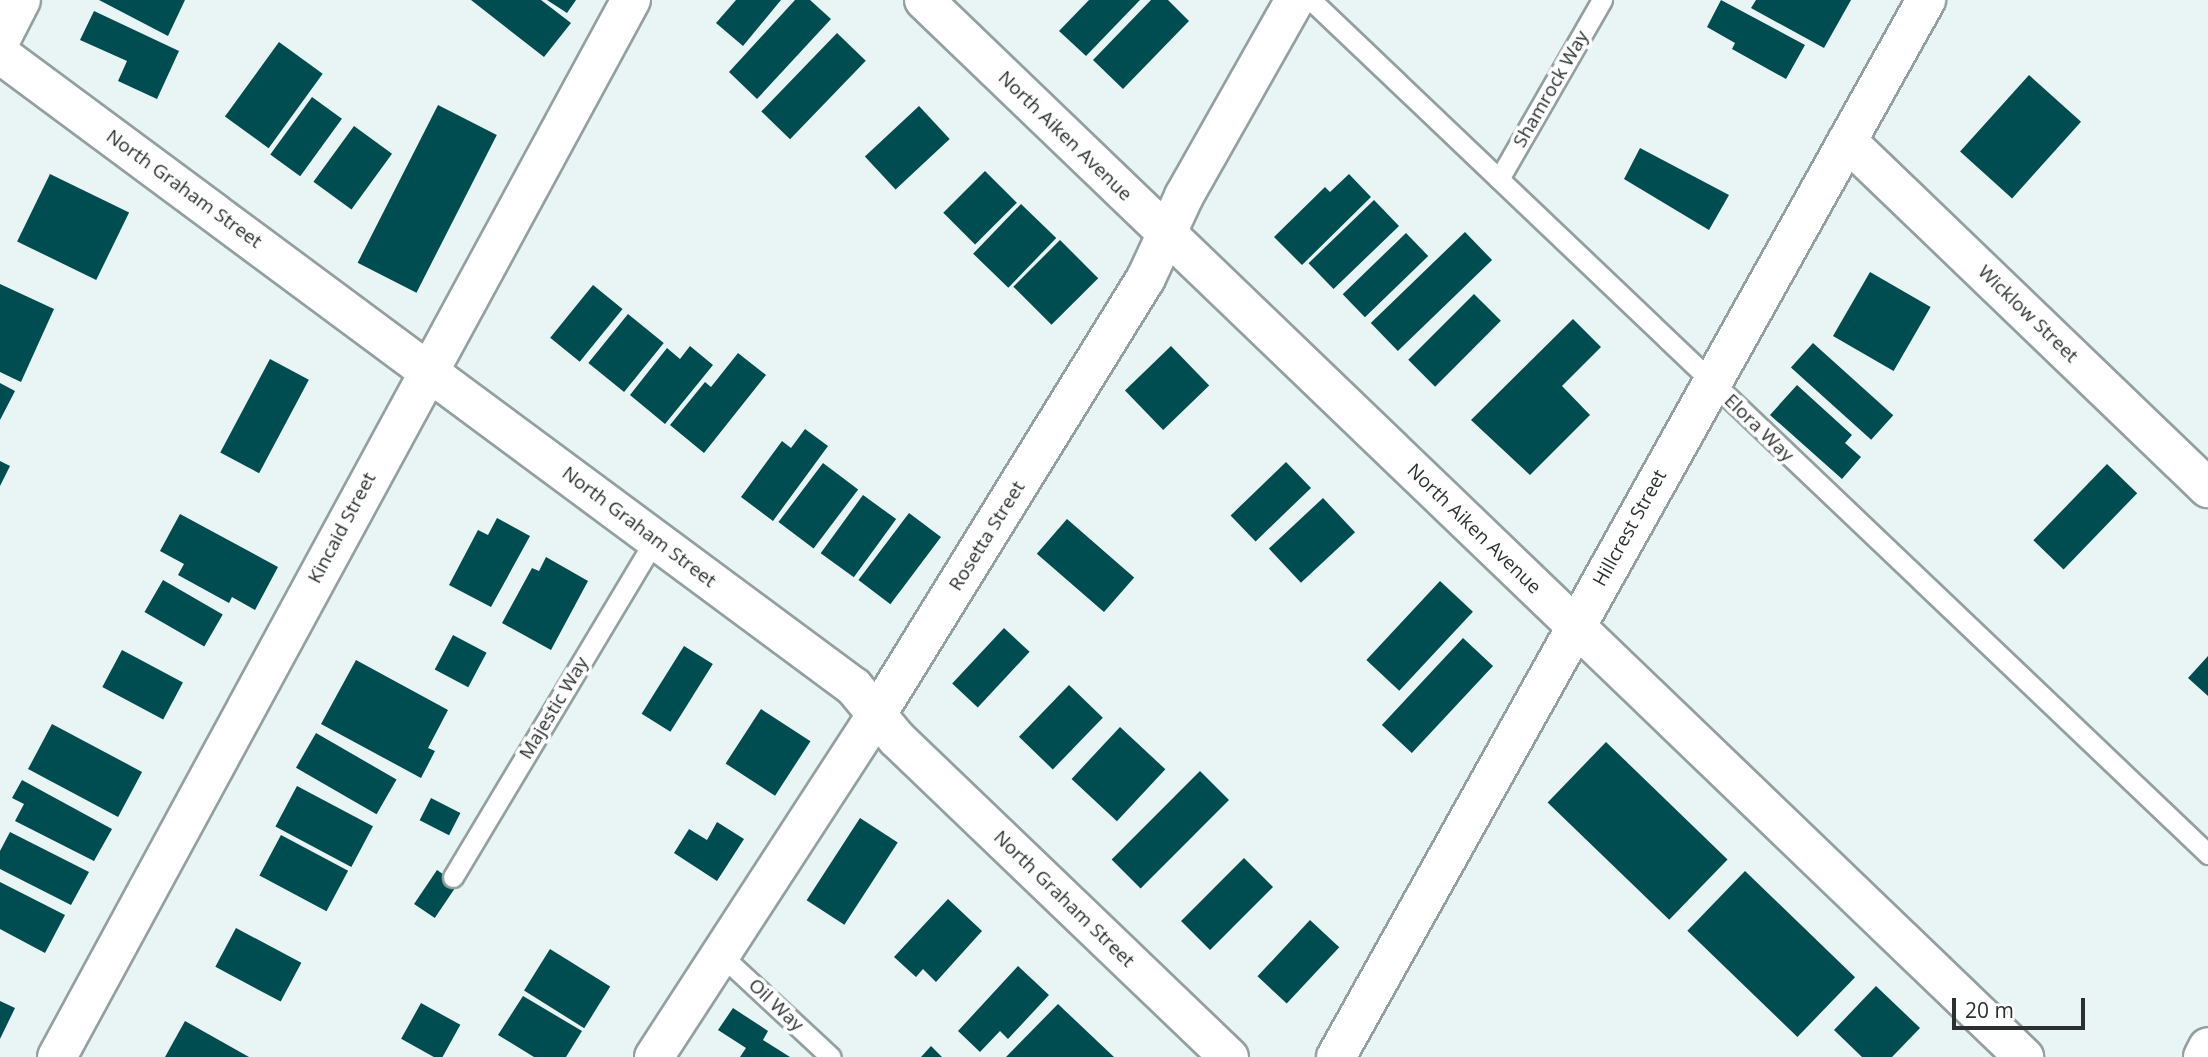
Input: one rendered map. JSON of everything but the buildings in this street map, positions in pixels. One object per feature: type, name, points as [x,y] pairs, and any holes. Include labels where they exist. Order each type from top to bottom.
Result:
[{"type":"street","points":[[0,41],[21,0]]},
{"type":"street","name":"Kincaid Street","points":[[57,1057],[631,0]]},
{"type":"street","name":"North Aiken Avenue","points":[[924,0],[2024,1057]]},
{"type":"street","name":"Rosetta Street","points":[[654,1057],[877,714],[1167,236],[1295,0]]},
{"type":"street","name":"Hillcrest Street","points":[[1336,1057],[1926,0]]},
{"type":"street","name":"North Graham Street","points":[[0,54],[854,687],[877,714],[1229,1057]]},
{"type":"street","name":"Wicklow Street","points":[[1847,141],[2208,488]]},
{"type":"street","points":[[2203,1057],[2208,1047]]},
{"type":"lane","name":"Elora Way","points":[[1311,0],[2208,854]]},
{"type":"lane","name":"Shamrock Way","points":[[1499,178],[1602,0]]},
{"type":"lane","name":"Majestic Way","points":[[453,877],[654,540]]},
{"type":"lane","name":"Oil Way","points":[[720,954],[831,1057]]}]
